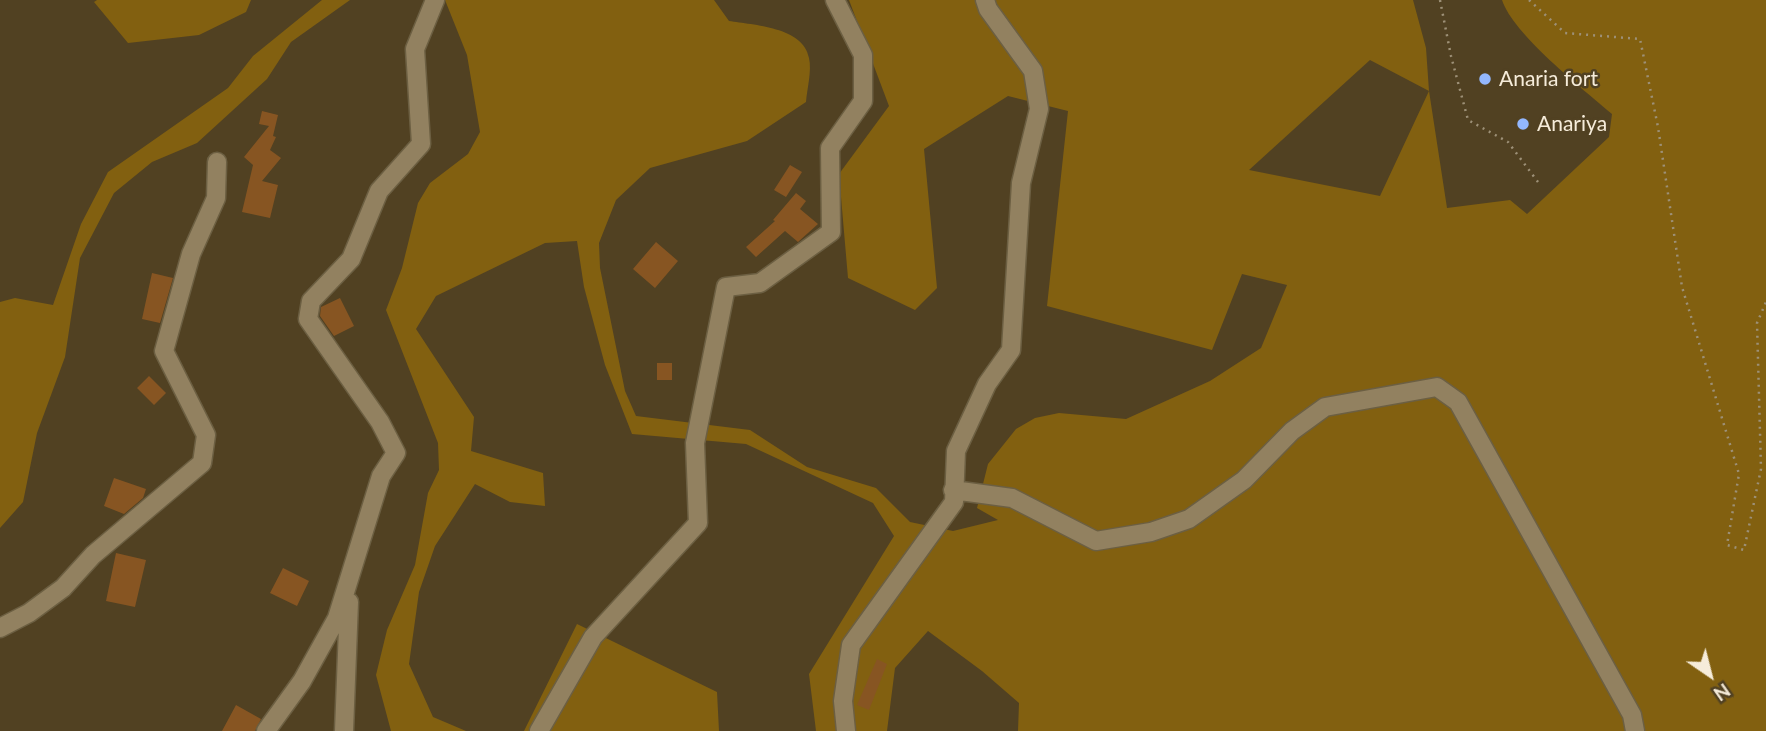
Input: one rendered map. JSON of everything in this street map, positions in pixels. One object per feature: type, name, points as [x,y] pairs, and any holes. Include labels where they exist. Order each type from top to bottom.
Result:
[{"type":"street","points":[[266,731],[302,681],[337,618],[381,476],[396,453],[380,422],[308,319],[311,301],[351,259],[379,191],[421,144],[415,49],[435,0]]},
{"type":"street","points":[[539,731],[593,637],[698,523],[695,443],[726,287],[760,283],[831,232],[830,148],[863,101],[863,55],[835,0]]},
{"type":"street","points":[[846,731],[843,701],[851,645],[954,502],[956,450],[987,384],[1011,350],[1021,183],[1039,109],[1033,71],[988,9],[985,0]]},
{"type":"street","points":[[0,628],[29,613],[63,588],[93,555],[202,463],[206,435],[164,351],[191,254],[216,198],[217,162]]},
{"type":"street","points":[[953,490],[1012,498],[1096,541],[1150,532],[1189,519],[1244,480],[1292,431],[1325,407],[1437,387],[1458,402],[1632,715],[1635,731]]},
{"type":"street","points":[[344,731],[349,577]]},
{"type":"path","points":[[1440,0],[1468,120],[1508,142],[1538,182]]},
{"type":"path","points":[[1529,0],[1564,33],[1640,39],[1658,127],[1682,287],[1739,474],[1727,545],[1744,550],[1761,469],[1757,323],[1766,302]]},
{"type":"shaded area","points":[[251,0],[246,12],[199,35],[128,43],[94,2]]},
{"type":"shaded area","points":[[322,0],[350,0],[291,42],[267,79],[197,143],[152,162],[114,193],[80,258],[65,357],[37,433],[23,502],[0,528],[0,302],[15,298],[53,305],[81,224],[108,172],[228,88],[253,56]]},
{"type":"shaded area","points":[[445,0],[714,0],[729,21],[776,29],[798,40],[805,48],[810,63],[806,102],[747,141],[650,168],[616,200],[599,243],[600,268],[625,391],[636,416],[750,430],[807,467],[876,488],[910,522],[953,531],[998,520],[977,508],[988,464],[1016,429],[1035,418],[1059,413],[1126,419],[1210,381],[1261,348],[1287,285],[1242,274],[1212,350],[1047,306],[1068,111],[1008,96],[924,149],[937,288],[915,310],[848,278],[839,174],[889,106],[849,0],[1413,0],[1426,48],[1429,91],[1447,208],[1510,200],[1527,214],[1609,137],[1612,114],[1534,44],[1509,14],[1502,0],[1766,0],[1766,731],[1018,731],[1019,703],[982,671],[928,631],[895,668],[887,731],[816,731],[809,674],[894,536],[873,503],[746,444],[632,434],[605,365],[584,287],[577,241],[545,243],[436,296],[416,329],[474,417],[471,451],[543,473],[545,506],[510,502],[475,484],[435,546],[419,592],[409,664],[433,717],[466,731],[391,731],[376,675],[387,630],[415,565],[428,493],[439,470],[438,443],[386,310],[402,268],[418,203],[430,183],[468,154],[480,132],[467,55]],"holes":[[[1370,60],[1429,91],[1380,196],[1249,170]]]},
{"type":"shaded area","points":[[577,624],[717,692],[719,731],[524,731]]},
{"type":"building","points":[[262,111],[278,115],[273,136],[276,137],[270,150],[281,158],[262,181],[278,185],[270,218],[242,212],[253,165],[244,157],[269,126],[259,124]]},
{"type":"building","points":[[790,165],[802,172],[786,197],[774,190]]},
{"type":"building","points":[[796,193],[806,201],[800,209],[818,224],[798,242],[785,231],[756,257],[746,247],[775,221],[773,220]]},
{"type":"building","points":[[656,242],[678,261],[655,288],[633,269]]},
{"type":"building","points":[[152,273],[173,278],[160,323],[142,319]]},
{"type":"building","points":[[340,298],[354,326],[334,336],[320,316],[321,307]]},
{"type":"building","points":[[657,363],[672,363],[672,380],[657,380]]},
{"type":"building","points":[[149,376],[166,393],[154,405],[137,388]]},
{"type":"building","points":[[114,478],[146,489],[143,498],[124,514],[104,506]]},
{"type":"building","points":[[116,553],[146,560],[135,607],[106,601]]},
{"type":"building","points":[[283,568],[309,581],[297,606],[270,593]]},
{"type":"building","points":[[877,659],[887,664],[869,710],[857,705]]},
{"type":"building","points":[[236,705],[261,719],[255,731],[222,731]]},
{"type":"place","name":"Anaria fort","points":[[1485,79]]},
{"type":"place","name":"Anariya","points":[[1523,124]]}]
